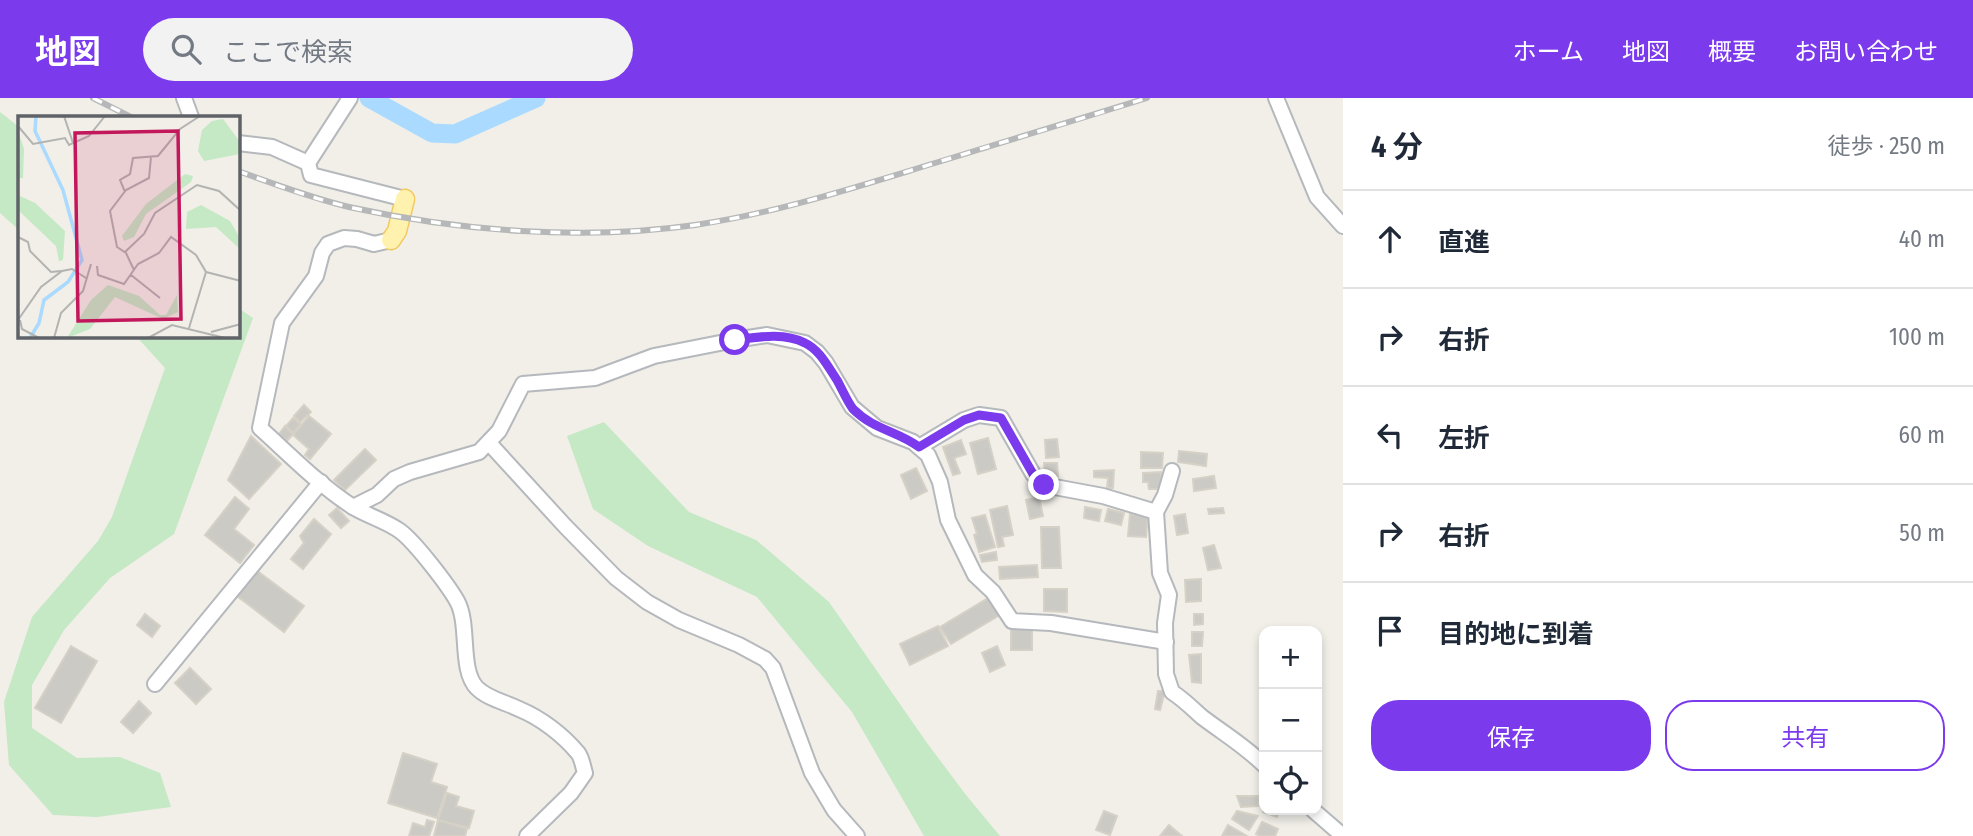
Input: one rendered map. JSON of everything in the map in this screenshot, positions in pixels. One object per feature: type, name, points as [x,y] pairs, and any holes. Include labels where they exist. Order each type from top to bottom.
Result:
[{"type":"main road","points":[[391,240],[397,231],[405,199]]},
{"type":"street","points":[[184,98],[191,116]]},
{"type":"street","points":[[349,98],[308,163],[311,175],[405,199]]},
{"type":"street","points":[[1276,98],[1317,197],[1343,226]]},
{"type":"street","points":[[240,144],[272,147],[308,163]]},
{"type":"street","points":[[391,240],[374,244],[344,238],[328,244],[322,253],[316,276],[282,323],[260,428],[354,507],[401,531],[457,601],[462,613],[471,680],[478,689],[492,698],[521,709],[551,728],[580,755],[585,773],[571,793],[527,836]]},
{"type":"street","points":[[354,507],[377,495],[394,479],[479,452],[499,431],[523,384],[595,378],[654,356],[767,335],[805,343],[826,363],[852,407],[877,428],[913,442],[928,455],[940,482],[948,520],[975,575],[993,592],[1012,621],[1051,623],[1166,642]]},
{"type":"street","points":[[919,447],[964,420],[979,415],[1001,418],[1033,474],[1044,485],[1103,496],[1156,512]]},
{"type":"street","points":[[489,443],[565,526],[626,586],[678,620],[739,645],[765,659],[773,668],[812,773],[834,810],[857,836]]},
{"type":"street","points":[[1172,471],[1165,495],[1156,512],[1160,573],[1169,594],[1165,623],[1166,674],[1172,692],[1259,760]]},
{"type":"street","points":[[155,684],[321,482]]},
{"type":"street","points":[[1319,815],[1343,836]]},
{"type":"green space","points":[[0,112],[18,126],[18,229],[0,213]]},
{"type":"green space","points":[[240,309],[253,318],[174,534],[110,578],[64,630],[32,685],[32,728],[77,758],[120,757],[160,773],[171,807],[97,817],[53,815],[9,765],[4,702],[32,617],[98,541],[112,517],[165,368],[138,338],[240,338]]},
{"type":"green space","points":[[604,422],[689,512],[756,540],[829,602],[927,743],[1000,836],[924,836],[852,712],[757,597],[648,546],[593,509],[567,436]]},
{"type":"building","points":[[304,405],[311,412],[300,422],[294,416]]},
{"type":"building","points":[[309,416],[331,434],[310,459],[305,455],[309,449],[293,435]]},
{"type":"building","points":[[293,418],[301,424],[293,433],[286,426]]},
{"type":"building","points":[[285,426],[293,434],[287,441],[279,434]]},
{"type":"building","points":[[251,436],[281,464],[249,499],[228,480]]},
{"type":"building","points":[[988,438],[996,469],[978,474],[970,443]]},
{"type":"building","points":[[1057,439],[1059,457],[1046,458],[1045,440]]},
{"type":"building","points":[[961,440],[966,454],[954,458],[960,473],[953,475],[943,447]]},
{"type":"building","points":[[365,449],[376,460],[345,490],[334,480]]},
{"type":"building","points":[[1179,451],[1207,454],[1206,466],[1178,462]]},
{"type":"building","points":[[1141,452],[1163,453],[1162,468],[1141,468]]},
{"type":"building","points":[[1044,463],[1057,463],[1058,476],[1045,476]]},
{"type":"building","points":[[916,468],[927,491],[911,499],[901,475]]},
{"type":"building","points":[[1114,470],[1113,488],[1107,488],[1108,478],[1094,477],[1094,471]]},
{"type":"building","points":[[1161,472],[1162,489],[1149,489],[1148,482],[1143,482],[1143,473]]},
{"type":"building","points":[[1214,476],[1216,488],[1194,491],[1193,479]]},
{"type":"building","points":[[235,497],[249,509],[234,529],[254,545],[240,563],[205,535]]},
{"type":"building","points":[[1039,497],[1043,516],[1030,519],[1026,500]]},
{"type":"building","points":[[1007,506],[1013,535],[1002,537],[1004,546],[998,547],[990,510]]},
{"type":"building","points":[[1085,507],[1101,510],[1099,521],[1084,518]]},
{"type":"building","points":[[337,508],[349,521],[341,528],[329,515]]},
{"type":"building","points":[[1223,508],[1224,513],[1209,514],[1208,509]]},
{"type":"building","points":[[1108,509],[1124,513],[1121,525],[1105,521]]},
{"type":"building","points":[[1130,514],[1148,515],[1146,537],[1128,536]]},
{"type":"building","points":[[1185,514],[1188,533],[1177,535],[1174,516]]},
{"type":"building","points":[[985,515],[995,547],[979,552],[972,518]]},
{"type":"building","points":[[314,519],[331,534],[303,569],[291,559],[304,543],[300,536]]},
{"type":"building","points":[[1041,527],[1059,527],[1061,568],[1042,568]]},
{"type":"building","points":[[1214,545],[1221,568],[1208,570],[1203,548]]},
{"type":"building","points":[[996,552],[997,560],[982,562],[980,555]]},
{"type":"building","points":[[1037,565],[1038,577],[1000,579],[999,567]]},
{"type":"building","points":[[256,570],[304,606],[284,632],[237,596]]},
{"type":"building","points":[[1201,579],[1201,601],[1186,602],[1185,580]]},
{"type":"building","points":[[1044,589],[1067,589],[1067,612],[1044,611]]},
{"type":"building","points":[[990,597],[1000,615],[951,644],[940,627]]},
{"type":"building","points":[[145,614],[160,626],[152,637],[137,625]]},
{"type":"building","points":[[1194,614],[1203,614],[1203,624],[1194,625]]},
{"type":"building","points":[[938,626],[948,646],[910,665],[900,644]]},
{"type":"building","points":[[1011,629],[1032,629],[1032,650],[1011,650]]},
{"type":"building","points":[[1192,632],[1203,632],[1202,646],[1192,646]]},
{"type":"building","points":[[71,646],[97,661],[61,723],[35,708]]},
{"type":"building","points":[[997,646],[1005,665],[990,672],[982,653]]},
{"type":"building","points":[[1201,654],[1201,683],[1192,682],[1189,655]]},
{"type":"building","points":[[190,668],[211,689],[196,704],[175,683]]},
{"type":"building","points":[[1158,691],[1165,691],[1160,710],[1155,709]]},
{"type":"building","points":[[139,701],[151,713],[133,733],[121,722]]},
{"type":"building","points":[[403,753],[437,764],[431,782],[447,787],[437,818],[388,803]]},
{"type":"building","points":[[447,793],[459,797],[456,806],[474,811],[469,828],[438,820]]},
{"type":"building","points":[[1237,796],[1258,796],[1258,806],[1241,807]]},
{"type":"building","points":[[1104,811],[1117,816],[1110,835],[1096,830]]},
{"type":"building","points":[[1237,811],[1258,816],[1249,830],[1232,819]]},
{"type":"building","points":[[427,820],[434,822],[429,836],[409,836],[413,823],[425,827]]},
{"type":"building","points":[[438,820],[467,829],[465,836],[434,836]]},
{"type":"building","points":[[1262,822],[1278,829],[1275,836],[1256,834]]},
{"type":"building","points":[[1169,825],[1182,836],[1160,836]]},
{"type":"building","points":[[1228,825],[1247,836],[1222,836]]},
{"type":"waterway","points":[[369,98],[432,133],[455,134],[536,98]]},
{"type":"railway","points":[[93,98],[129,116]]},
{"type":"railway","points":[[240,172],[349,207],[434,222],[565,233],[652,230],[756,214],[876,181],[1147,98]]},
{"type":"route","points":[[735,340],[767,335],[805,343],[826,363],[852,407],[877,428],[919,447],[964,420],[979,415],[1001,418],[1033,474],[1044,485]]}]
